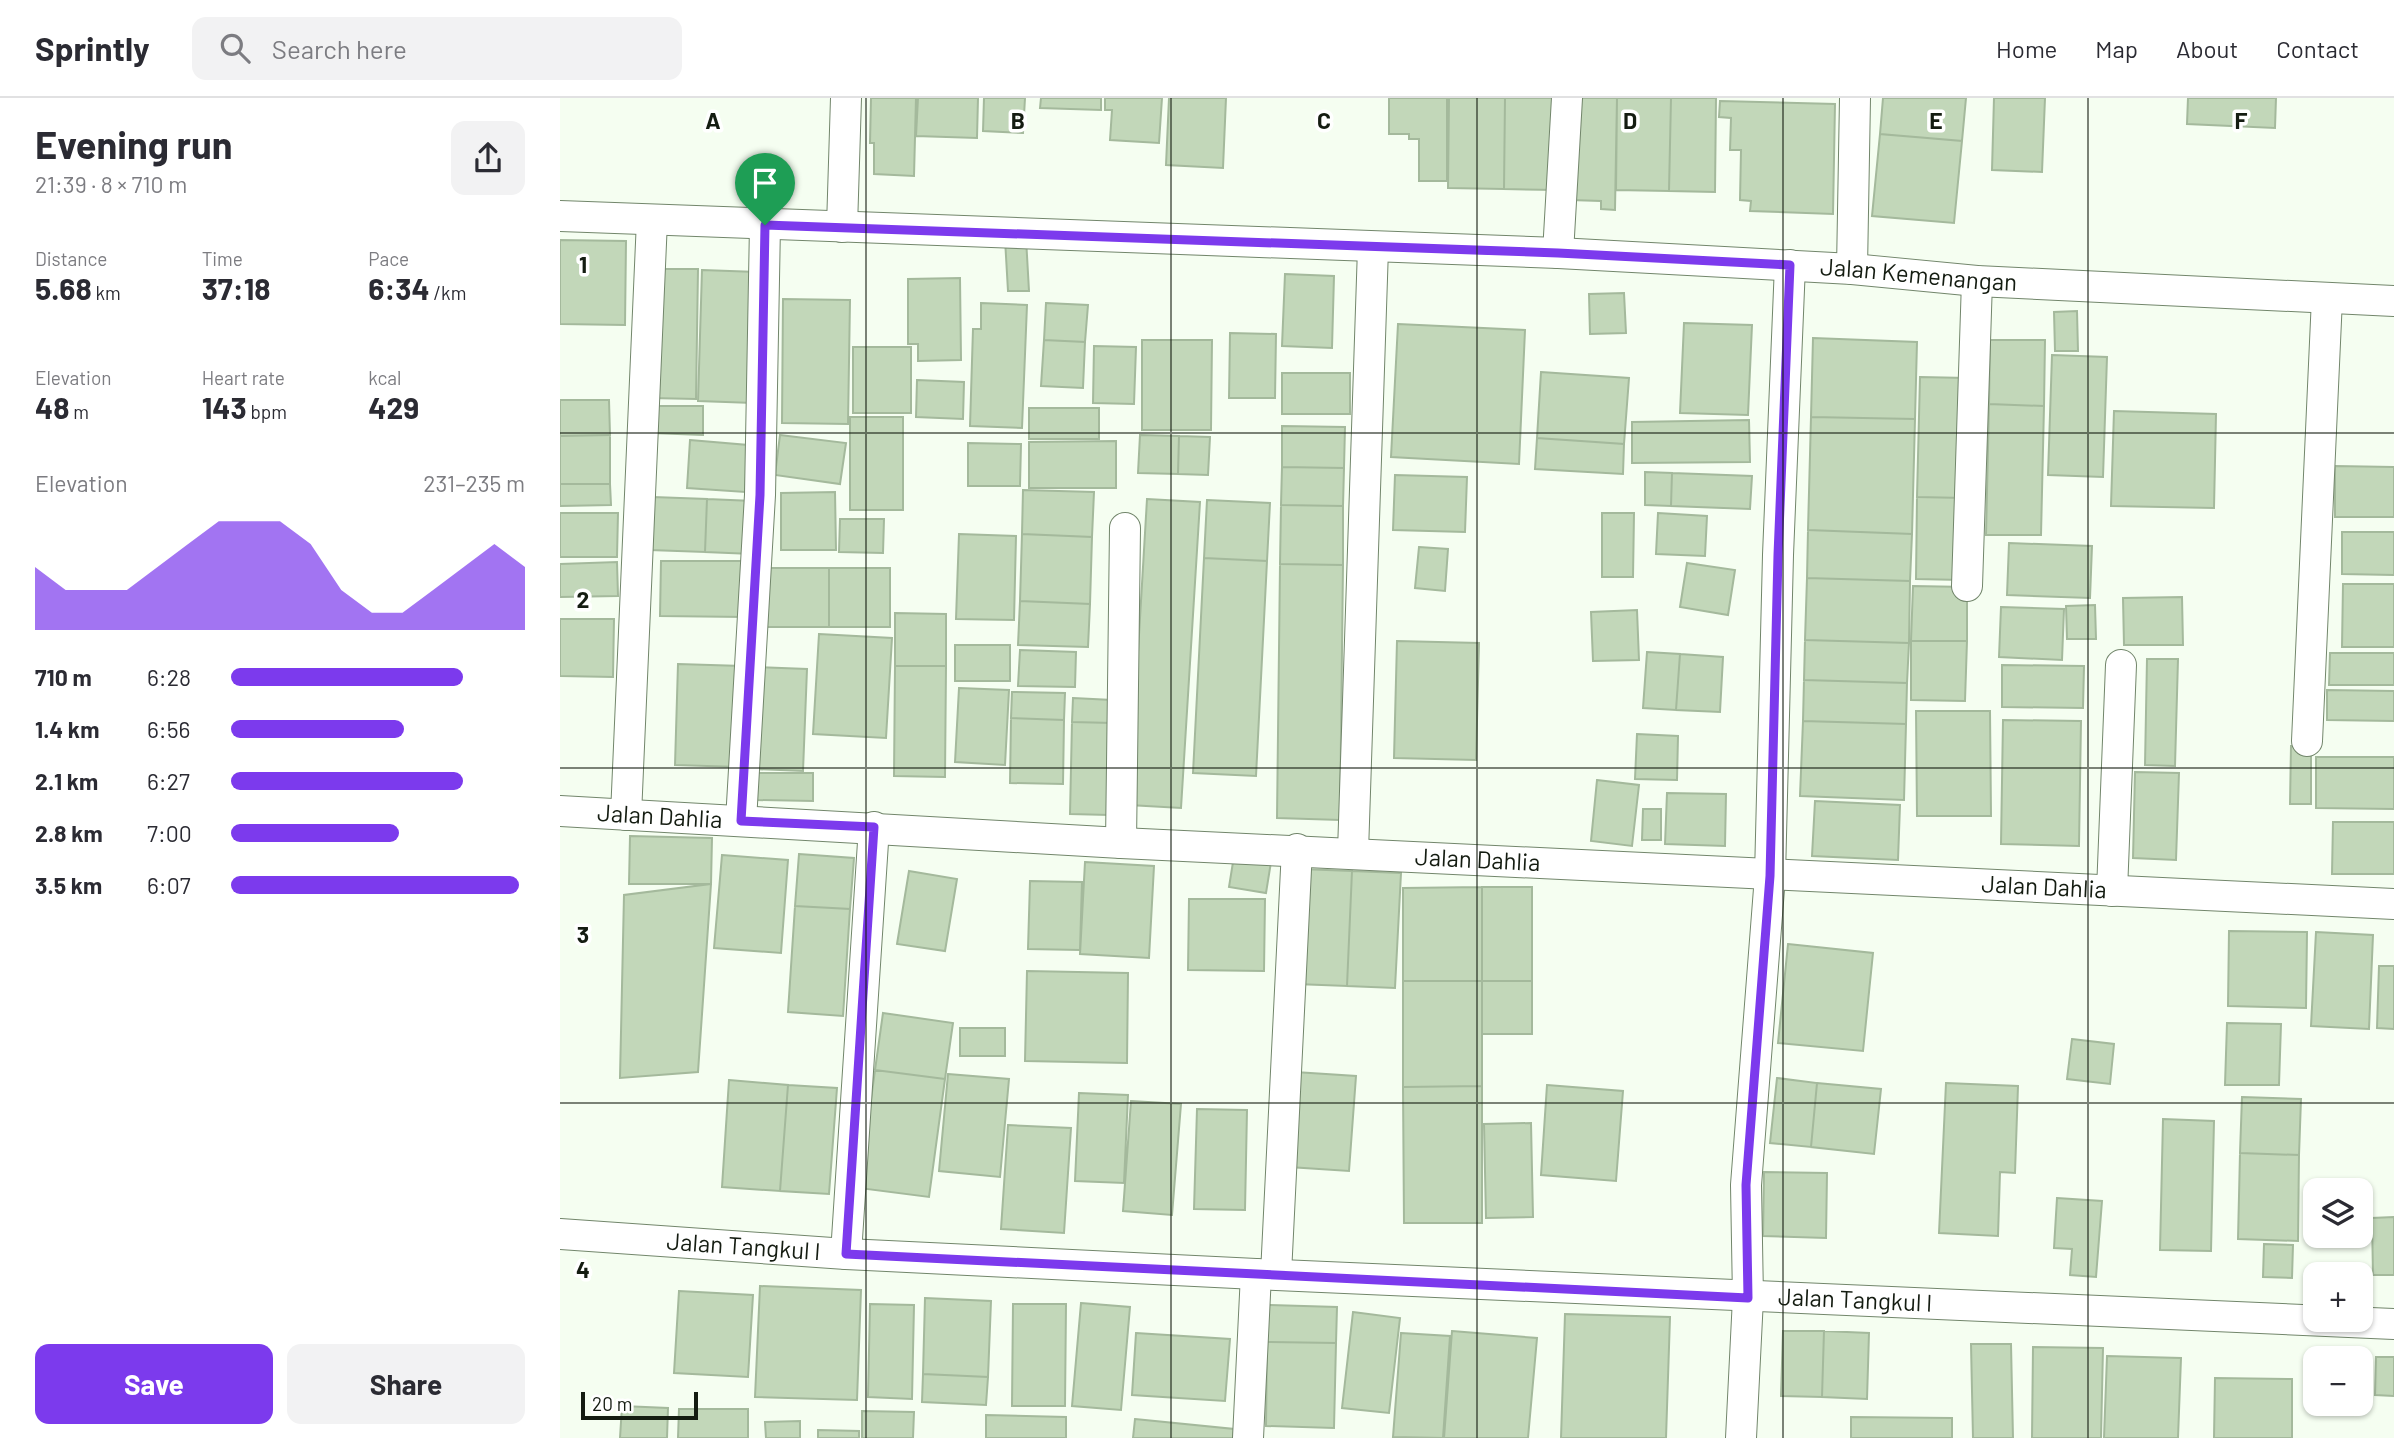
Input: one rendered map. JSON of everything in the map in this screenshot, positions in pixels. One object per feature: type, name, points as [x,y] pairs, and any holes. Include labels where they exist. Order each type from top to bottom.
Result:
[{"type":"street","points":[[842,227],[846,98]]},
{"type":"street","points":[[1558,253],[1567,98]]},
{"type":"street","points":[[1852,269],[1856,98]]},
{"type":"street","name":"Jalan Kemenangan","points":[[560,216],[1558,253],[1852,269],[1977,281],[2394,301]]},
{"type":"street","points":[[626,815],[652,220]]},
{"type":"street","points":[[741,821],[760,495],[765,225]]},
{"type":"street","points":[[1353,852],[1373,248]]},
{"type":"street","points":[[1741,1438],[1748,1298],[1746,1185],[1770,876],[1778,555],[1790,265]]},
{"type":"street","points":[[1966,586],[1977,281]]},
{"type":"street","points":[[2307,741],[2327,298]]},
{"type":"street","points":[[1121,843],[1125,528]]},
{"type":"street","points":[[2112,891],[2121,665]]},
{"type":"street","name":"Jalan Dahlia","points":[[560,811],[1770,876],[2394,904]]},
{"type":"street","points":[[846,1254],[874,827]]},
{"type":"street","points":[[1248,1438],[1266,1275],[1297,849]]},
{"type":"street","name":"Jalan Tangkul I","points":[[560,1234],[846,1254],[1266,1275],[2394,1324]]},
{"type":"building","points":[[871,98],[916,98],[914,176],[874,174],[874,143],[870,143]]},
{"type":"building","points":[[918,98],[978,98],[977,138],[916,136]]},
{"type":"building","points":[[984,98],[1025,98],[1023,133],[983,131]]},
{"type":"building","points":[[1041,98],[1101,98],[1101,110],[1040,108]]},
{"type":"building","points":[[1105,98],[1162,98],[1159,143],[1110,140],[1112,110],[1105,110]]},
{"type":"building","points":[[1169,98],[1226,98],[1223,168],[1166,165]]},
{"type":"building","points":[[1389,98],[1447,98],[1447,181],[1419,181],[1419,139],[1409,139],[1409,134],[1389,134]]},
{"type":"building","points":[[1449,98],[1505,98],[1504,189],[1448,188]]},
{"type":"building","points":[[1505,98],[1558,98],[1556,190],[1504,189]]},
{"type":"building","points":[[1572,98],[1617,98],[1615,210],[1601,209],[1601,201],[1571,200]]},
{"type":"building","points":[[1617,98],[1671,98],[1669,191],[1616,190]]},
{"type":"building","points":[[1671,98],[1716,98],[1715,192],[1669,191]]},
{"type":"building","points":[[1883,98],[1966,98],[1962,141],[1880,134]]},
{"type":"building","points":[[1994,98],[2045,98],[2042,172],[1992,170]]},
{"type":"building","points":[[2188,98],[2276,98],[2275,128],[2187,124]]},
{"type":"building","points":[[1720,101],[1835,104],[1833,214],[1750,211],[1751,201],[1740,200],[1741,150],[1730,150],[1731,118],[1719,117]]},
{"type":"building","points":[[1880,134],[1962,141],[1954,223],[1872,216]]},
{"type":"building","points":[[1026,238],[1029,291],[1008,291],[1005,239]]},
{"type":"building","points":[[560,240],[626,241],[625,325],[560,324]]},
{"type":"building","points":[[652,269],[698,269],[696,399],[650,398]]},
{"type":"building","points":[[702,270],[757,272],[753,403],[698,401]]},
{"type":"building","points":[[1285,274],[1334,276],[1332,348],[1282,346]]},
{"type":"building","points":[[960,278],[961,360],[918,361],[918,344],[908,344],[908,279]]},
{"type":"building","points":[[1624,293],[1626,333],[1590,334],[1589,294]]},
{"type":"building","points":[[783,299],[850,300],[848,424],[782,423]]},
{"type":"building","points":[[981,303],[1027,305],[1022,428],[970,426],[973,329],[981,329]]},
{"type":"building","points":[[1046,303],[1088,305],[1085,342],[1044,340]]},
{"type":"building","points":[[2077,311],[2078,351],[2055,351],[2054,312]]},
{"type":"building","points":[[1684,323],[1752,325],[1748,415],[1680,413]]},
{"type":"building","points":[[1398,324],[1525,330],[1519,464],[1391,457]]},
{"type":"building","points":[[1230,333],[1276,334],[1275,398],[1229,398]]},
{"type":"building","points":[[1813,338],[1917,342],[1915,419],[1811,417]]},
{"type":"building","points":[[1044,340],[1085,342],[1083,388],[1041,386]]},
{"type":"building","points":[[1142,340],[1212,340],[1211,430],[1142,430]]},
{"type":"building","points":[[1990,340],[2045,340],[2044,406],[1989,404]]},
{"type":"building","points":[[1094,346],[1136,347],[1134,404],[1093,403]]},
{"type":"building","points":[[853,347],[911,347],[911,413],[853,413]]},
{"type":"building","points":[[2052,355],[2107,357],[2103,477],[2048,475]]},
{"type":"building","points":[[1541,372],[1629,378],[1624,444],[1537,438]]},
{"type":"building","points":[[1282,373],[1350,373],[1350,414],[1282,414]]},
{"type":"building","points":[[1920,377],[1967,378],[1964,498],[1917,497]]},
{"type":"building","points":[[917,380],[964,382],[963,419],[916,417]]},
{"type":"building","points":[[560,400],[609,400],[610,435],[560,436]]},
{"type":"building","points":[[1989,404],[2044,406],[2041,535],[1986,535]]},
{"type":"building","points":[[652,406],[703,406],[703,435],[652,433]]},
{"type":"building","points":[[1029,408],[1099,408],[1099,439],[1029,439]]},
{"type":"building","points":[[2114,411],[2216,414],[2214,508],[2111,506]]},
{"type":"building","points":[[850,417],[903,417],[903,510],[850,510]]},
{"type":"building","points":[[1811,417],[1915,419],[1912,534],[1808,530]]},
{"type":"building","points":[[1749,420],[1750,462],[1632,463],[1632,422]]},
{"type":"building","points":[[1282,426],[1345,427],[1344,468],[1282,467]]},
{"type":"building","points":[[610,435],[610,484],[560,484],[560,436]]},
{"type":"building","points":[[780,435],[846,443],[840,484],[775,475]]},
{"type":"building","points":[[1140,435],[1179,436],[1178,474],[1138,473]]},
{"type":"building","points":[[1179,436],[1210,437],[1208,475],[1178,474]]},
{"type":"building","points":[[1537,438],[1624,444],[1623,474],[1535,469]]},
{"type":"building","points":[[690,440],[748,445],[745,492],[687,488]]},
{"type":"building","points":[[1116,441],[1116,488],[1029,488],[1029,442]]},
{"type":"building","points":[[968,443],[1021,444],[1020,486],[968,486]]},
{"type":"building","points":[[2335,466],[2394,467],[2394,517],[2335,517]]},
{"type":"building","points":[[1282,467],[1344,468],[1343,506],[1281,505]]},
{"type":"building","points":[[1645,472],[1672,473],[1671,506],[1645,505]]},
{"type":"building","points":[[1672,473],[1752,476],[1750,509],[1671,506]]},
{"type":"building","points":[[1395,475],[1467,477],[1465,532],[1393,530]]},
{"type":"building","points":[[560,484],[610,484],[611,505],[560,506]]},
{"type":"building","points":[[1023,490],[1094,492],[1092,537],[1022,534]]},
{"type":"building","points":[[835,492],[836,550],[781,550],[781,493]]},
{"type":"building","points":[[653,497],[707,499],[705,552],[650,550]]},
{"type":"building","points":[[1917,497],[1964,498],[1962,580],[1916,579]]},
{"type":"building","points":[[707,499],[753,501],[752,554],[705,552]]},
{"type":"building","points":[[1147,499],[1200,502],[1181,808],[1129,805]]},
{"type":"building","points":[[1207,500],[1270,503],[1267,561],[1204,558]]},
{"type":"building","points":[[1281,505],[1343,506],[1343,565],[1280,564]]},
{"type":"building","points":[[560,513],[618,513],[617,557],[560,557]]},
{"type":"building","points":[[1602,513],[1634,513],[1633,577],[1602,577]]},
{"type":"building","points":[[1658,513],[1707,516],[1705,556],[1656,554]]},
{"type":"building","points":[[840,519],[884,519],[883,553],[839,552]]},
{"type":"building","points":[[1808,530],[1912,534],[1910,581],[1807,578]]},
{"type":"building","points":[[2342,532],[2394,532],[2394,575],[2342,574]]},
{"type":"building","points":[[959,534],[1016,536],[1014,620],[956,619]]},
{"type":"building","points":[[1022,534],[1092,537],[1090,604],[1020,601]]},
{"type":"building","points":[[2009,543],[2092,546],[2090,598],[2007,595]]},
{"type":"building","points":[[1419,547],[1448,549],[1445,591],[1415,588]]},
{"type":"building","points":[[1204,558],[1267,561],[1256,776],[1193,773]]},
{"type":"building","points":[[661,561],[745,561],[744,617],[660,616]]},
{"type":"building","points":[[617,562],[618,596],[560,597],[560,564]]},
{"type":"building","points":[[1687,563],[1735,570],[1728,615],[1680,607]]},
{"type":"building","points":[[1280,564],[1343,565],[1340,820],[1277,818]]},
{"type":"building","points":[[760,568],[829,568],[829,627],[760,627]]},
{"type":"building","points":[[829,568],[890,568],[890,627],[829,627]]},
{"type":"building","points":[[1807,578],[1910,581],[1909,643],[1805,640]]},
{"type":"building","points":[[2343,584],[2394,584],[2394,647],[2342,647]]},
{"type":"building","points":[[1913,586],[1967,587],[1967,641],[1911,641]]},
{"type":"building","points":[[2182,597],[2183,645],[2124,645],[2123,598]]},
{"type":"building","points":[[1020,601],[1090,604],[1088,647],[1018,645]]},
{"type":"building","points":[[2095,605],[2096,639],[2067,639],[2066,606]]},
{"type":"building","points":[[2001,607],[2064,609],[2062,660],[1999,657]]},
{"type":"building","points":[[1637,610],[1639,660],[1593,661],[1591,612]]},
{"type":"building","points":[[895,613],[946,614],[946,666],[895,666]]},
{"type":"building","points":[[560,619],[614,619],[613,677],[560,676]]},
{"type":"building","points":[[819,634],[892,638],[886,738],[813,734]]},
{"type":"building","points":[[1805,640],[1909,643],[1907,683],[1804,680]]},
{"type":"building","points":[[1397,641],[1479,643],[1476,760],[1394,758]]},
{"type":"building","points":[[1911,641],[1967,641],[1965,701],[1911,700]]},
{"type":"building","points":[[955,645],[1010,645],[1010,681],[955,681]]},
{"type":"building","points":[[1020,650],[1076,652],[1075,687],[1018,686]]},
{"type":"building","points":[[1647,652],[1680,654],[1676,710],[1643,708]]},
{"type":"building","points":[[2330,653],[2394,653],[2394,685],[2329,685]]},
{"type":"building","points":[[1680,654],[1723,657],[1720,712],[1676,710]]},
{"type":"building","points":[[2147,659],[2178,659],[2175,766],[2145,765]]},
{"type":"building","points":[[678,664],[742,666],[739,767],[675,765]]},
{"type":"building","points":[[2002,665],[2084,666],[2083,708],[2002,707]]},
{"type":"building","points":[[895,666],[946,666],[945,777],[894,776]]},
{"type":"building","points":[[758,667],[807,669],[803,771],[754,769]]},
{"type":"building","points":[[1804,680],[1907,683],[1906,724],[1803,721]]},
{"type":"building","points":[[959,688],[1009,690],[1005,765],[955,762]]},
{"type":"building","points":[[2327,690],[2394,691],[2394,721],[2327,720]]},
{"type":"building","points":[[1012,692],[1065,693],[1064,720],[1011,718]]},
{"type":"building","points":[[1073,698],[1112,700],[1112,723],[1072,722]]},
{"type":"building","points":[[1916,711],[1990,711],[1991,816],[1917,816]]},
{"type":"building","points":[[1011,718],[1064,720],[1063,784],[1010,783]]},
{"type":"building","points":[[2003,720],[2081,721],[2079,846],[2001,844]]},
{"type":"building","points":[[1803,721],[1906,724],[1904,800],[1800,796]]},
{"type":"building","points":[[1072,722],[1112,723],[1109,815],[1070,814]]},
{"type":"building","points":[[1637,734],[1678,736],[1677,780],[1635,779]]},
{"type":"building","points":[[2291,746],[2311,746],[2311,804],[2290,804]]},
{"type":"building","points":[[2316,757],[2394,757],[2394,809],[2316,808]]},
{"type":"building","points":[[2135,772],[2179,773],[2176,860],[2133,858]]},
{"type":"building","points":[[757,773],[813,773],[813,801],[756,800]]},
{"type":"building","points":[[1597,780],[1639,785],[1632,846],[1591,841]]},
{"type":"building","points":[[1667,793],[1726,794],[1725,846],[1665,844]]},
{"type":"building","points":[[1815,801],[1900,805],[1898,860],[1812,856]]},
{"type":"building","points":[[1643,809],[1661,809],[1661,840],[1642,840]]},
{"type":"building","points":[[2333,822],[2394,822],[2394,874],[2332,874]]},
{"type":"building","points":[[630,836],[712,838],[711,884],[629,884]]},
{"type":"building","points":[[799,854],[854,858],[850,909],[795,906]]},
{"type":"building","points":[[722,855],[788,860],[781,953],[714,948]]},
{"type":"building","points":[[1234,856],[1271,862],[1266,893],[1229,887]]},
{"type":"building","points":[[1085,862],[1154,866],[1149,958],[1080,954]]},
{"type":"building","points":[[1301,869],[1352,871],[1347,986],[1296,984]]},
{"type":"building","points":[[909,871],[957,879],[945,951],[897,944]]},
{"type":"building","points":[[1352,871],[1401,873],[1395,988],[1347,986]]},
{"type":"building","points":[[1030,881],[1082,882],[1080,950],[1028,949]]},
{"type":"building","points":[[711,884],[698,1072],[620,1078],[624,895]]},
{"type":"building","points":[[1482,887],[1482,981],[1403,981],[1403,888]]},
{"type":"building","points":[[1482,887],[1532,887],[1532,981],[1482,981]]},
{"type":"building","points":[[1189,899],[1265,899],[1264,971],[1188,970]]},
{"type":"building","points":[[795,906],[850,909],[843,1016],[788,1012]]},
{"type":"building","points":[[2229,931],[2307,932],[2306,1008],[2228,1006]]},
{"type":"building","points":[[2316,932],[2373,935],[2369,1029],[2311,1026]]},
{"type":"building","points":[[1788,944],[1873,953],[1863,1051],[1778,1043]]},
{"type":"building","points":[[2379,966],[2394,966],[2394,1029],[2377,1028]]},
{"type":"building","points":[[1027,971],[1128,973],[1127,1063],[1025,1061]]},
{"type":"building","points":[[1403,981],[1482,981],[1482,1086],[1403,1087]]},
{"type":"building","points":[[1482,981],[1532,981],[1532,1034],[1482,1034]]},
{"type":"building","points":[[883,1013],[953,1023],[945,1079],[875,1070]]},
{"type":"building","points":[[2227,1023],[2281,1024],[2279,1085],[2225,1085]]},
{"type":"building","points":[[960,1028],[1005,1028],[1005,1056],[960,1056]]},
{"type":"building","points":[[2072,1039],[2114,1044],[2110,1084],[2067,1079]]},
{"type":"building","points":[[875,1070],[945,1079],[929,1197],[859,1188]]},
{"type":"building","points":[[1295,1072],[1356,1076],[1349,1171],[1289,1167]]},
{"type":"building","points":[[948,1074],[1009,1079],[1000,1177],[939,1171]]},
{"type":"building","points":[[1777,1078],[1817,1083],[1811,1147],[1770,1143]]},
{"type":"building","points":[[729,1080],[788,1085],[780,1191],[722,1187]]},
{"type":"building","points":[[1817,1083],[1881,1089],[1874,1154],[1811,1147]]},
{"type":"building","points":[[1946,1083],[2018,1086],[2015,1173],[2000,1172],[1998,1236],[1939,1233]]},
{"type":"building","points":[[788,1085],[837,1088],[829,1194],[780,1191]]},
{"type":"building","points":[[1547,1085],[1623,1091],[1616,1181],[1541,1175]]},
{"type":"building","points":[[1482,1086],[1482,1223],[1404,1223],[1403,1087]]},
{"type":"building","points":[[1079,1093],[1128,1095],[1124,1183],[1075,1181]]},
{"type":"building","points":[[2242,1097],[2301,1099],[2299,1155],[2240,1153]]},
{"type":"building","points":[[1131,1101],[1181,1104],[1172,1215],[1123,1211]]},
{"type":"building","points":[[1197,1109],[1247,1110],[1245,1210],[1194,1209]]},
{"type":"building","points":[[2163,1119],[2214,1121],[2211,1251],[2160,1250]]},
{"type":"building","points":[[1531,1123],[1533,1217],[1486,1218],[1484,1124]]},
{"type":"building","points":[[1008,1125],[1071,1128],[1064,1233],[1001,1229]]},
{"type":"building","points":[[2240,1153],[2299,1155],[2298,1241],[2238,1239]]},
{"type":"building","points":[[1764,1172],[1827,1173],[1826,1238],[1763,1236]]},
{"type":"building","points":[[2057,1198],[2102,1201],[2096,1277],[2070,1275],[2072,1249],[2054,1248]]},
{"type":"building","points":[[2394,1217],[2394,1275],[2373,1275],[2373,1218]]},
{"type":"building","points":[[2264,1244],[2293,1245],[2292,1278],[2263,1277]]},
{"type":"building","points":[[760,1286],[861,1290],[857,1400],[755,1397]]},
{"type":"building","points":[[679,1291],[753,1295],[748,1377],[674,1373]]},
{"type":"building","points":[[925,1298],[991,1301],[988,1377],[923,1374]]},
{"type":"building","points":[[1081,1303],[1130,1307],[1121,1410],[1072,1406]]},
{"type":"building","points":[[870,1304],[914,1305],[912,1399],[868,1397]]},
{"type":"building","points":[[1013,1304],[1066,1304],[1065,1406],[1012,1406]]},
{"type":"building","points":[[1268,1305],[1337,1307],[1336,1343],[1267,1342]]},
{"type":"building","points":[[1353,1312],[1400,1318],[1389,1413],[1342,1408]]},
{"type":"building","points":[[1565,1314],[1670,1317],[1666,1438],[1561,1438]]},
{"type":"building","points":[[1452,1331],[1537,1338],[1528,1438],[1444,1438]]},
{"type":"building","points":[[1783,1331],[1824,1331],[1822,1397],[1781,1396]]},
{"type":"building","points":[[1824,1331],[1869,1333],[1867,1399],[1822,1397]]},
{"type":"building","points":[[1136,1333],[1230,1339],[1225,1401],[1132,1395]]},
{"type":"building","points":[[1401,1333],[1450,1336],[1443,1438],[1393,1437]]},
{"type":"building","points":[[1267,1342],[1336,1343],[1334,1428],[1266,1426]]},
{"type":"building","points":[[1971,1344],[2011,1344],[2013,1438],[1973,1438]]},
{"type":"building","points":[[2033,1347],[2103,1348],[2101,1438],[2032,1438]]},
{"type":"building","points":[[2107,1356],[2181,1358],[2178,1438],[2104,1438]]},
{"type":"building","points":[[2376,1357],[2394,1357],[2394,1396],[2375,1395]]},
{"type":"building","points":[[923,1374],[988,1377],[986,1405],[922,1402]]},
{"type":"building","points":[[2215,1378],[2292,1379],[2292,1438],[2214,1438]]},
{"type":"building","points":[[622,1406],[668,1408],[667,1438],[620,1438]]},
{"type":"building","points":[[679,1409],[748,1409],[748,1438],[678,1438]]},
{"type":"building","points":[[862,1411],[914,1412],[913,1438],[862,1438]]},
{"type":"building","points":[[986,1415],[1066,1417],[1066,1438],[986,1438]]},
{"type":"building","points":[[1851,1417],[1952,1418],[1952,1438],[1851,1438]]},
{"type":"building","points":[[1135,1419],[1234,1429],[1233,1438],[1133,1438]]},
{"type":"building","points":[[800,1421],[800,1438],[766,1438],[765,1422]]},
{"type":"building","points":[[818,1430],[859,1431],[859,1438],[818,1438]]},
{"type":"route","points":[[765,225],[1558,253],[1790,265],[1778,555],[1770,876],[1746,1185],[1748,1298],[846,1254],[874,827],[741,821],[760,495],[765,225]]}]
